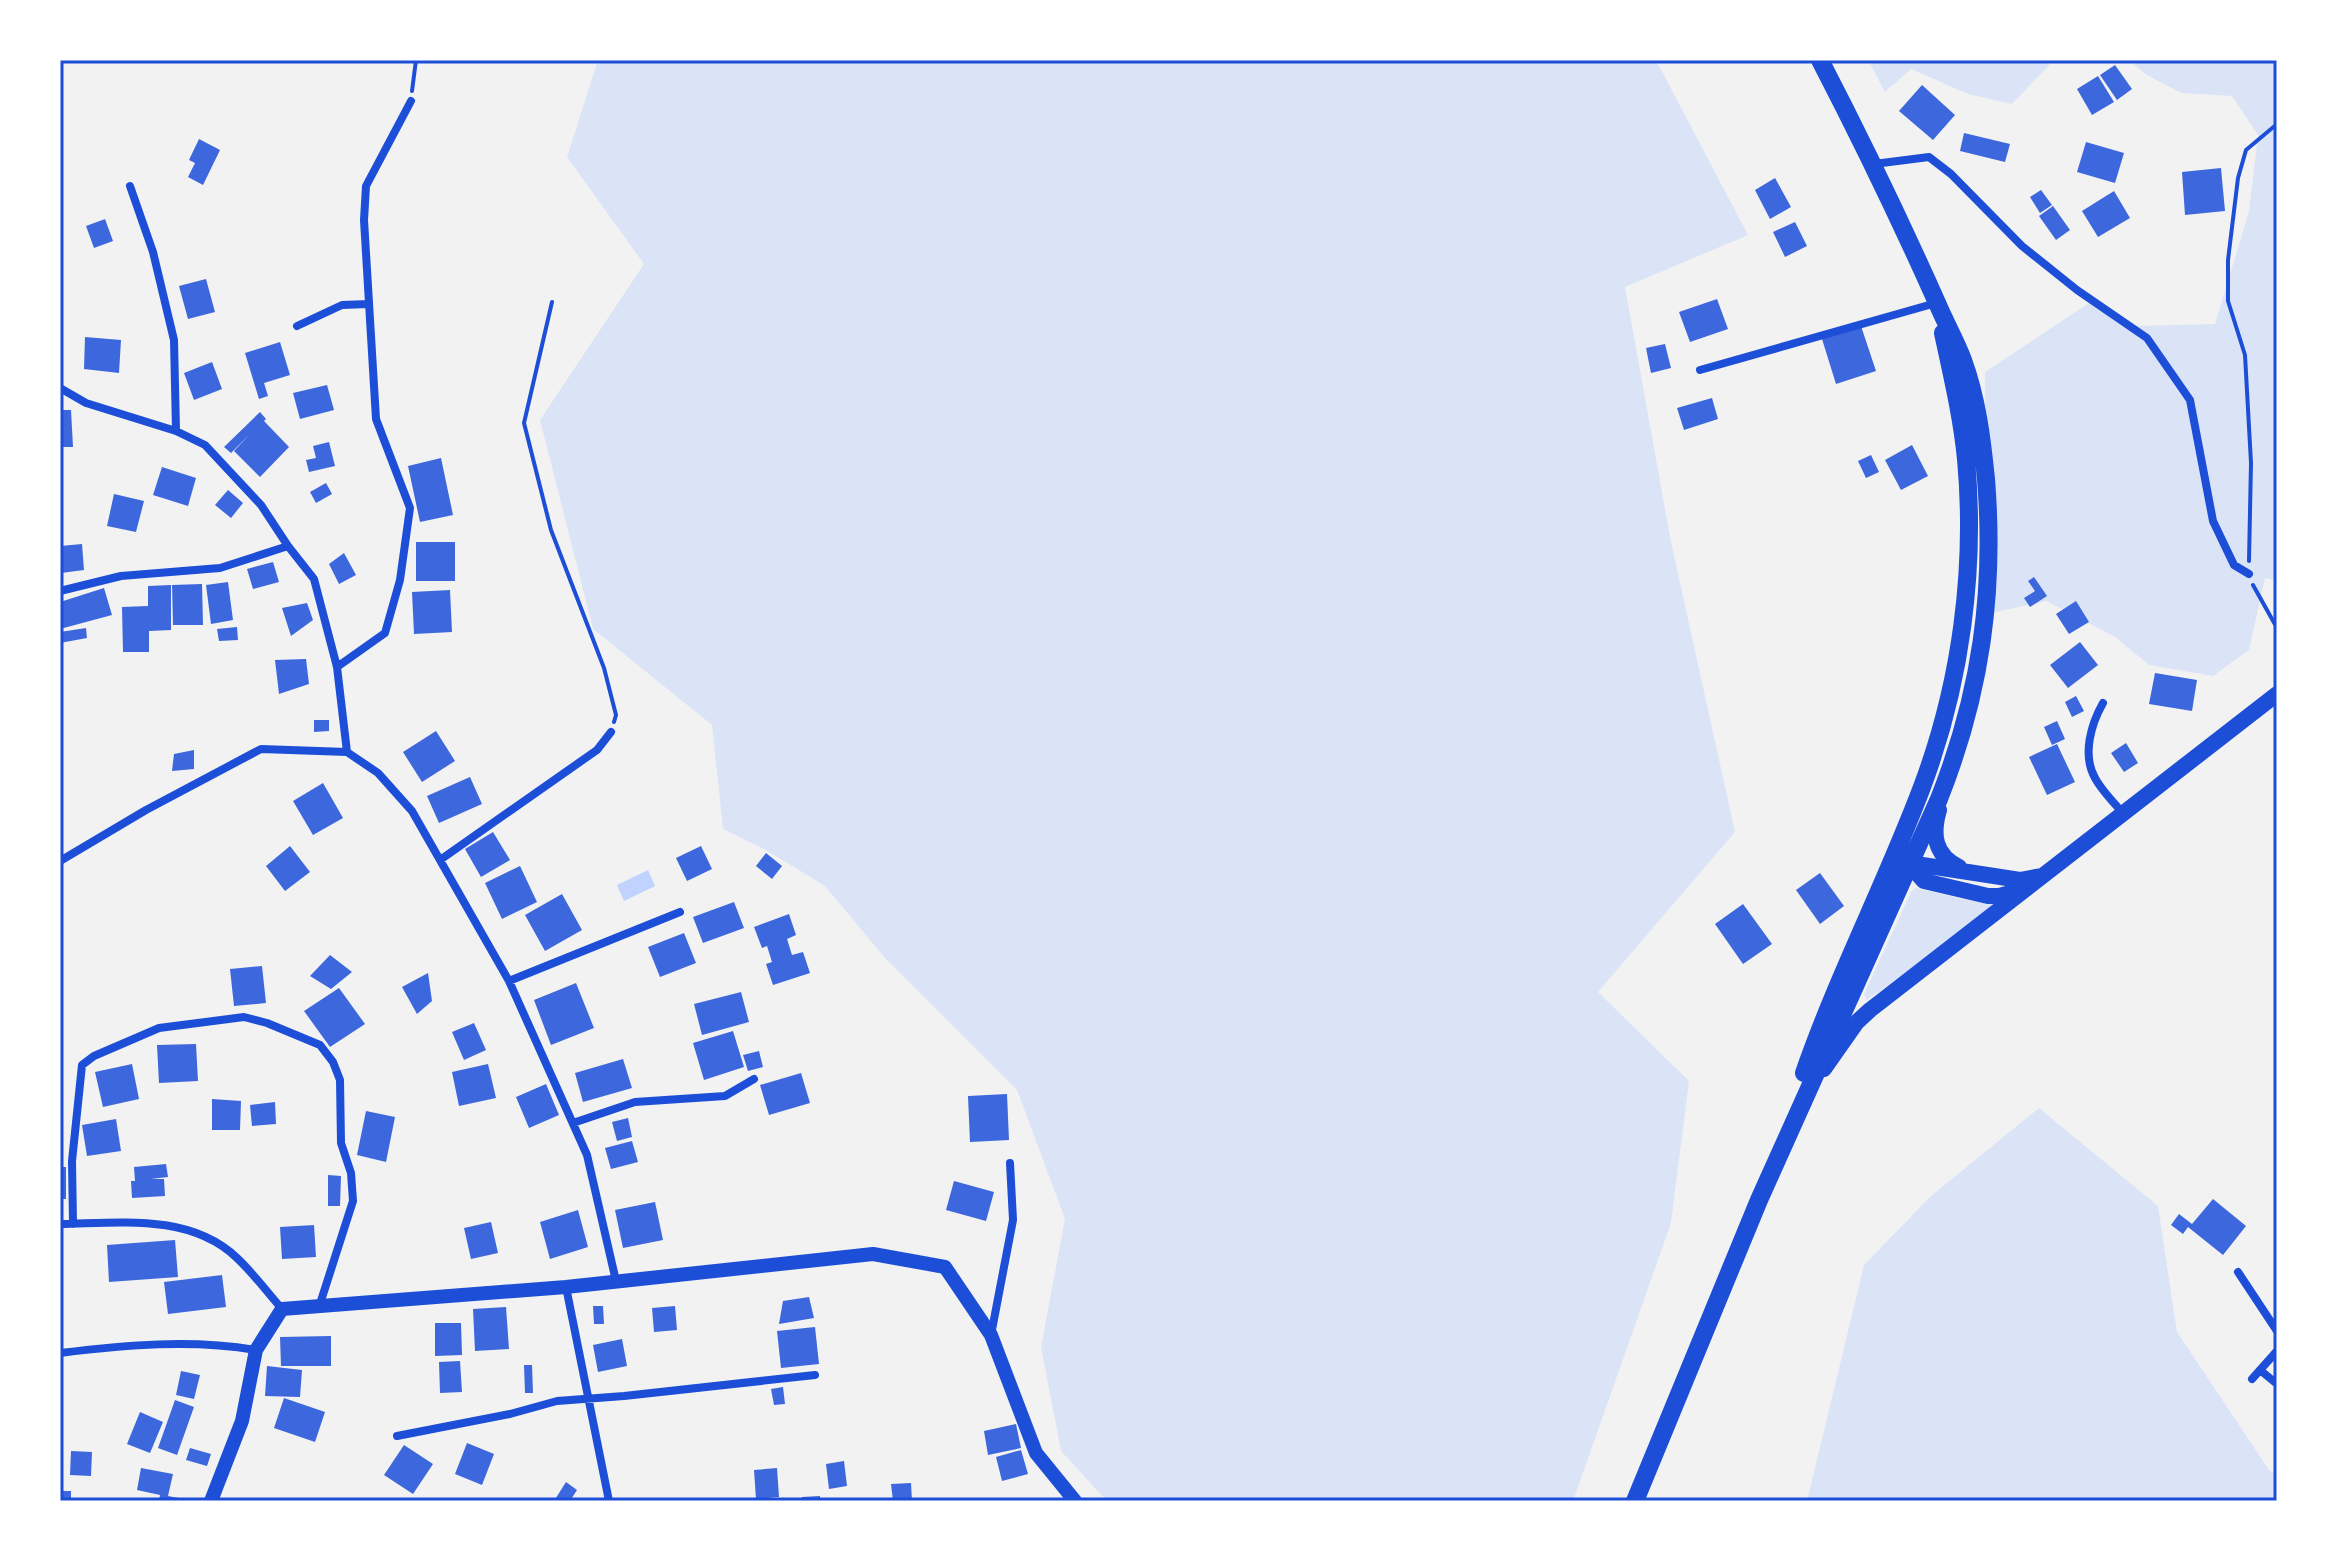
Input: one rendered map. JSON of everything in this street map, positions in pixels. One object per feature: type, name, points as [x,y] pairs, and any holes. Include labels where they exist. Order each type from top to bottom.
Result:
[{"type":"main road","points":[[1820,60],[1874,164],[1963,360],[1976,405],[1989,512],[1986,623],[1974,691],[1935,822],[1936,844],[1950,863],[1972,873]]},
{"type":"main road","points":[[1759,1200],[1824,1016],[1930,764],[1950,690],[1969,561],[1966,457],[1937,303]]},
{"type":"main road","points":[[1802,1103],[1844,1039],[1870,1010],[2277,694]]},
{"type":"main road","points":[[1638,1495],[1759,1200],[1954,762]]},
{"type":"main road","points":[[1908,820],[1906,846],[1914,870],[1924,881],[1988,896],[2011,894],[2050,872]]},
{"type":"main road","points":[[1886,874],[1895,864],[1911,862],[2020,880],[2050,872]]},
{"type":"street","points":[[337,667],[385,633],[400,580],[410,508],[376,419],[364,220],[366,186],[411,101]]},
{"type":"street","points":[[1874,164],[1929,157],[1951,174],[2022,246],[2077,290],[2147,338],[2190,400],[2213,521],[2234,565],[2249,574]]},
{"type":"street","points":[[130,186],[153,252],[174,340],[176,431]]},
{"type":"street","points":[[1700,370],[1937,303]]},
{"type":"street","points":[[297,326],[342,305],[369,304]]},
{"type":"street","points":[[60,388],[86,403],[176,431],[205,445],[261,505],[314,579],[337,667],[347,752]]},
{"type":"street","points":[[60,591],[121,576],[220,568],[288,546]]},
{"type":"street","points":[[2103,703],[2093,721],[2089,745],[2093,776],[2124,815]]},
{"type":"street","points":[[440,860],[597,750],[611,732]]},
{"type":"street","points":[[60,861],[146,810],[261,749],[347,752],[378,773],[412,811],[509,981],[587,1155],[616,1281]]},
{"type":"street","points":[[509,981],[680,912]]},
{"type":"street","points":[[73,1224],[72,1161],[82,1065],[94,1056],[159,1028],[244,1017],[267,1023],[320,1045],[333,1062],[340,1080],[341,1143],[351,1173],[353,1201],[319,1307]]},
{"type":"street","points":[[573,1123],[635,1102],[725,1096],[754,1079]]},
{"type":"street","points":[[991,1335],[1013,1220],[1010,1163]]},
{"type":"street","points":[[60,1224],[158,1223],[196,1233],[236,1257],[282,1309]]},
{"type":"street","points":[[282,1309],[566,1287],[873,1254],[945,1267],[991,1335],[1036,1453],[1075,1501]]},
{"type":"street","points":[[2238,1272],[2277,1331]]},
{"type":"street","points":[[566,1287],[609,1501]]},
{"type":"street","points":[[211,1501],[242,1421],[256,1350],[282,1309]]},
{"type":"street","points":[[60,1353],[143,1344],[217,1343],[256,1350]]},
{"type":"street","points":[[2252,1379],[2277,1351]]},
{"type":"street","points":[[2260,1370],[2277,1384]]},
{"type":"street","points":[[397,1436],[510,1414],[557,1401],[815,1375]]},
{"type":"path","points":[[411,101],[416,60]]},
{"type":"path","points":[[2277,124],[2246,150],[2238,178],[2228,260],[2228,301],[2245,355],[2251,463],[2249,574],[2277,628]]},
{"type":"path","points":[[552,302],[524,423],[551,530],[604,668],[616,715],[611,732]]},
{"type":"shaded area","points":[[598,60],[1656,60],[1748,235],[1625,287],[1671,542],[1735,832],[1598,992],[1689,1081],[1671,1223],[1573,1501],[1107,1501],[1061,1451],[1041,1347],[1065,1219],[1017,1090],[885,958],[825,886],[766,850],[723,829],[712,725],[593,629],[540,420],[644,264],[567,157]]},
{"type":"shaded area","points":[[1868,60],[2054,60],[2012,104],[1968,94],[1911,69],[1885,92]]},
{"type":"shaded area","points":[[2129,60],[2277,60],[2277,581],[2265,578],[2249,650],[2213,676],[2149,665],[2115,637],[2047,601],[1986,614],[1985,372],[2089,303],[2134,326],[2215,324],[2249,211],[2258,135],[2232,96],[2181,93],[2145,74]]},
{"type":"shaded area","points":[[1915,888],[1968,900],[2002,903],[1867,1000],[1864,994]]},
{"type":"shaded area","points":[[2039,1108],[2158,1206],[2177,1332],[2269,1470],[2277,1475],[2277,1501],[1807,1501],[1864,1265],[1931,1196]]},
{"type":"water","points":[[648,870],[655,886],[624,901],[617,885]]},
{"type":"building","points":[[2115,65],[2132,89],[2117,100],[2100,75]]},
{"type":"building","points":[[2098,76],[2114,102],[2092,115],[2077,89]]},
{"type":"building","points":[[1922,85],[1955,115],[1933,140],[1899,111]]},
{"type":"building","points":[[1964,133],[2010,144],[2005,162],[1960,151]]},
{"type":"building","points":[[199,139],[220,150],[203,185],[188,177],[195,163],[189,160]]},
{"type":"building","points":[[2086,142],[2124,153],[2115,183],[2077,172]]},
{"type":"building","points":[[2221,168],[2225,211],[2185,215],[2182,172]]},
{"type":"building","points":[[1775,178],[1791,207],[1770,219],[1755,190]]},
{"type":"building","points":[[2041,190],[2052,205],[2040,213],[2030,197]]},
{"type":"building","points":[[2114,191],[2130,218],[2098,237],[2082,211]]},
{"type":"building","points":[[2053,206],[2070,230],[2056,240],[2039,216]]},
{"type":"building","points":[[105,219],[113,241],[94,248],[86,226]]},
{"type":"building","points":[[1795,222],[1807,246],[1785,257],[1773,232]]},
{"type":"building","points":[[206,279],[215,312],[188,319],[179,286]]},
{"type":"building","points":[[1717,299],[1728,329],[1690,342],[1679,312]]},
{"type":"building","points":[[1861,326],[1876,371],[1836,384],[1822,339]]},
{"type":"building","points":[[85,337],[121,340],[119,373],[84,369]]},
{"type":"building","points":[[280,342],[290,375],[264,383],[268,396],[259,399],[245,353]]},
{"type":"building","points":[[1665,344],[1671,368],[1651,373],[1646,348]]},
{"type":"building","points":[[212,362],[222,389],[194,400],[184,373]]},
{"type":"building","points":[[327,385],[334,410],[300,419],[293,393]]},
{"type":"building","points":[[1712,398],[1718,419],[1684,430],[1677,408]]},
{"type":"building","points":[[60,410],[71,410],[73,447],[60,447]]},
{"type":"building","points":[[260,412],[266,419],[264,421],[289,447],[260,477],[234,451],[250,434],[231,453],[224,447]]},
{"type":"building","points":[[329,442],[335,466],[309,472],[306,460],[316,458],[313,446]]},
{"type":"building","points":[[1912,445],[1928,476],[1901,490],[1885,460]]},
{"type":"building","points":[[1871,455],[1879,472],[1866,478],[1858,461]]},
{"type":"building","points":[[441,458],[453,515],[420,522],[408,466]]},
{"type":"building","points":[[162,467],[196,478],[188,506],[153,495]]},
{"type":"building","points":[[326,483],[332,494],[316,503],[310,492]]},
{"type":"building","points":[[228,490],[243,503],[231,518],[215,505]]},
{"type":"building","points":[[114,494],[144,501],[136,532],[107,526]]},
{"type":"building","points":[[416,542],[455,542],[455,581],[416,581]]},
{"type":"building","points":[[82,544],[84,570],[61,573],[60,546]]},
{"type":"building","points":[[344,553],[356,575],[339,584],[329,564]]},
{"type":"building","points":[[273,562],[279,582],[253,589],[247,569]]},
{"type":"building","points":[[2034,577],[2047,596],[2030,607],[2024,598],[2035,591],[2028,581]]},
{"type":"building","points":[[228,582],[233,620],[211,624],[206,585]]},
{"type":"building","points":[[202,584],[203,625],[173,625],[172,585]]},
{"type":"building","points":[[171,585],[171,630],[149,631],[149,652],[123,652],[122,607],[148,606],[148,586]]},
{"type":"building","points":[[104,588],[112,615],[60,629],[60,602]]},
{"type":"building","points":[[450,590],[452,632],[414,634],[412,592]]},
{"type":"building","points":[[2076,601],[2089,622],[2069,634],[2056,614]]},
{"type":"building","points":[[307,603],[313,620],[291,636],[282,608]]},
{"type":"building","points":[[237,627],[238,640],[219,641],[217,629]]},
{"type":"building","points":[[86,628],[87,638],[60,643],[60,632]]},
{"type":"building","points":[[2080,642],[2098,665],[2068,688],[2050,665]]},
{"type":"building","points":[[306,659],[309,684],[279,694],[275,660]]},
{"type":"building","points":[[2155,673],[2197,680],[2192,711],[2149,704]]},
{"type":"building","points":[[2076,696],[2084,711],[2072,717],[2065,702]]},
{"type":"building","points":[[314,720],[329,720],[329,731],[314,732]]},
{"type":"building","points":[[2057,721],[2065,739],[2052,745],[2044,727]]},
{"type":"building","points":[[436,731],[455,761],[422,782],[403,752]]},
{"type":"building","points":[[2126,743],[2138,763],[2124,772],[2111,753]]},
{"type":"building","points":[[2057,744],[2075,782],[2047,795],[2029,757]]},
{"type":"building","points":[[194,750],[194,769],[172,771],[174,754]]},
{"type":"building","points":[[470,777],[482,804],[439,823],[427,796]]},
{"type":"building","points":[[323,783],[343,818],[313,835],[293,801]]},
{"type":"building","points":[[493,832],[510,860],[481,877],[465,849]]},
{"type":"building","points":[[290,846],[310,872],[285,891],[266,866]]},
{"type":"building","points":[[701,846],[712,869],[687,881],[676,858]]},
{"type":"building","points":[[766,853],[782,866],[772,879],[756,866]]},
{"type":"building","points":[[520,866],[537,902],[502,919],[485,883]]},
{"type":"building","points":[[1820,873],[1844,906],[1820,924],[1796,890]]},
{"type":"building","points":[[562,894],[582,930],[545,951],[525,915]]},
{"type":"building","points":[[734,902],[744,928],[703,943],[693,917]]},
{"type":"building","points":[[1743,904],[1772,944],[1743,964],[1715,924]]},
{"type":"building","points":[[789,914],[796,935],[787,939],[792,955],[803,952],[810,973],[773,985],[766,964],[772,962],[767,946],[762,948],[754,927]]},
{"type":"building","points":[[684,933],[696,963],[660,977],[648,947]]},
{"type":"building","points":[[330,955],[352,972],[331,989],[310,976]]},
{"type":"building","points":[[262,966],[266,1003],[234,1006],[230,969]]},
{"type":"building","points":[[428,973],[432,1001],[417,1014],[402,987]]},
{"type":"building","points":[[576,983],[594,1028],[551,1045],[534,1000]]},
{"type":"building","points":[[339,988],[365,1024],[330,1047],[304,1011]]},
{"type":"building","points":[[741,992],[749,1022],[702,1035],[694,1004]]},
{"type":"building","points":[[474,1023],[486,1050],[464,1060],[452,1032]]},
{"type":"building","points":[[733,1031],[744,1067],[704,1080],[693,1043]]},
{"type":"building","points":[[196,1044],[198,1081],[159,1083],[157,1045]]},
{"type":"building","points":[[759,1051],[763,1067],[748,1071],[743,1055]]},
{"type":"building","points":[[623,1059],[632,1088],[583,1102],[575,1073]]},
{"type":"building","points":[[132,1064],[139,1099],[103,1107],[95,1072]]},
{"type":"building","points":[[488,1064],[496,1098],[459,1106],[452,1072]]},
{"type":"building","points":[[801,1073],[810,1103],[769,1115],[760,1085]]},
{"type":"building","points":[[546,1084],[559,1115],[529,1128],[516,1097]]},
{"type":"building","points":[[1007,1094],[1009,1140],[970,1142],[968,1096]]},
{"type":"building","points":[[212,1099],[241,1101],[240,1130],[212,1130]]},
{"type":"building","points":[[275,1102],[276,1124],[252,1126],[250,1105]]},
{"type":"building","points":[[366,1111],[395,1117],[386,1162],[357,1155]]},
{"type":"building","points":[[628,1118],[632,1137],[617,1141],[612,1122]]},
{"type":"building","points":[[116,1119],[121,1151],[87,1156],[82,1125]]},
{"type":"building","points":[[632,1141],[638,1162],[611,1169],[605,1148]]},
{"type":"building","points":[[166,1164],[168,1177],[151,1179],[164,1179],[165,1196],[132,1198],[134,1167]]},
{"type":"building","points":[[60,1167],[66,1167],[66,1199],[60,1199]]},
{"type":"building","points":[[328,1175],[341,1176],[340,1206],[328,1206]]},
{"type":"building","points":[[954,1181],[994,1192],[986,1221],[946,1210]]},
{"type":"building","points":[[2213,1199],[2246,1226],[2223,1255],[2188,1227],[2183,1234],[2171,1225],[2179,1214],[2192,1224]]},
{"type":"building","points":[[655,1202],[663,1240],[623,1248],[615,1210]]},
{"type":"building","points":[[578,1210],[588,1247],[550,1259],[540,1222]]},
{"type":"building","points":[[491,1222],[498,1253],[471,1259],[464,1228]]},
{"type":"building","points":[[314,1225],[316,1257],[282,1259],[280,1227]]},
{"type":"building","points":[[175,1240],[178,1277],[109,1282],[107,1245]]},
{"type":"building","points":[[222,1275],[226,1307],[168,1314],[164,1282]]},
{"type":"building","points":[[809,1297],[814,1318],[779,1324],[783,1301]]},
{"type":"building","points":[[593,1306],[603,1306],[604,1324],[594,1324]]},
{"type":"building","points":[[675,1306],[677,1330],[654,1332],[652,1308]]},
{"type":"building","points":[[506,1307],[509,1349],[475,1351],[473,1309]]},
{"type":"building","points":[[435,1323],[461,1323],[462,1355],[435,1356]]},
{"type":"building","points":[[815,1327],[819,1364],[781,1368],[777,1331]]},
{"type":"building","points":[[331,1336],[331,1366],[281,1366],[280,1337]]},
{"type":"building","points":[[622,1339],[627,1366],[598,1372],[593,1345]]},
{"type":"building","points":[[460,1361],[462,1392],[440,1393],[439,1362]]},
{"type":"building","points":[[524,1365],[532,1365],[533,1393],[525,1393]]},
{"type":"building","points":[[267,1366],[302,1370],[300,1397],[265,1396]]},
{"type":"building","points":[[181,1371],[200,1375],[194,1399],[176,1395]]},
{"type":"building","points":[[783,1387],[785,1404],[774,1405],[771,1389]]},
{"type":"building","points":[[284,1398],[325,1412],[315,1442],[274,1428]]},
{"type":"building","points":[[175,1400],[194,1407],[177,1455],[158,1448]]},
{"type":"building","points":[[140,1412],[163,1422],[150,1453],[127,1444]]},
{"type":"building","points":[[1016,1424],[1021,1448],[988,1455],[984,1431]]},
{"type":"building","points":[[467,1443],[494,1454],[482,1485],[455,1474]]},
{"type":"building","points":[[404,1445],[433,1464],[413,1494],[384,1475]]},
{"type":"building","points":[[190,1448],[211,1454],[207,1466],[186,1460]]},
{"type":"building","points":[[1021,1450],[1028,1474],[1002,1481],[996,1457]]},
{"type":"building","points":[[71,1451],[92,1452],[91,1476],[70,1475]]},
{"type":"building","points":[[844,1461],[847,1486],[829,1489],[826,1464]]},
{"type":"building","points":[[141,1468],[173,1474],[168,1496],[179,1498],[179,1501],[159,1501],[160,1495],[137,1490]]},
{"type":"building","points":[[777,1468],[779,1497],[756,1499],[754,1470]]},
{"type":"building","points":[[566,1482],[577,1490],[570,1501],[554,1501]]},
{"type":"building","points":[[911,1483],[912,1501],[893,1501],[891,1484]]},
{"type":"building","points":[[60,1491],[71,1491],[71,1501],[60,1501]]},
{"type":"building","points":[[820,1496],[820,1501],[802,1501],[802,1497]]}]
